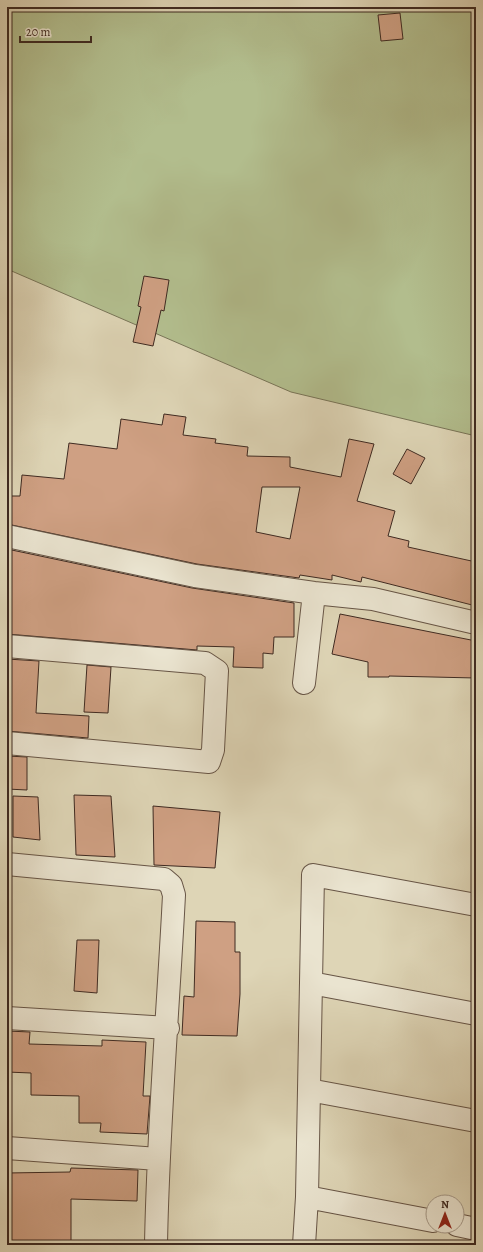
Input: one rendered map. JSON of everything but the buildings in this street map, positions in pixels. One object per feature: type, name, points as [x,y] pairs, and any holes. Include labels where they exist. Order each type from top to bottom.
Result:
[{"type":"street","points":[[7,536],[195,576],[314,593],[372,599],[476,623]]},
{"type":"street","points":[[304,683],[314,593]]},
{"type":"street","points":[[7,646],[205,663],[217,671],[213,750],[209,762],[7,743]]},
{"type":"street","points":[[7,864],[164,879],[171,885],[174,896],[168,1028],[158,1159],[156,1245]]},
{"type":"street","points":[[304,1245],[307,1197],[313,875],[476,905]]},
{"type":"street","points":[[311,983],[476,1014]]},
{"type":"street","points":[[7,1018],[168,1028]]},
{"type":"street","points":[[309,1090],[476,1121]]},
{"type":"street","points":[[7,1148],[158,1159]]},
{"type":"street","points":[[307,1197],[425,1219]]},
{"type":"street","points":[[465,1227],[476,1229]]},
{"type":"green space","points":[[7,7],[476,7],[476,436],[291,392],[7,269]]}]
